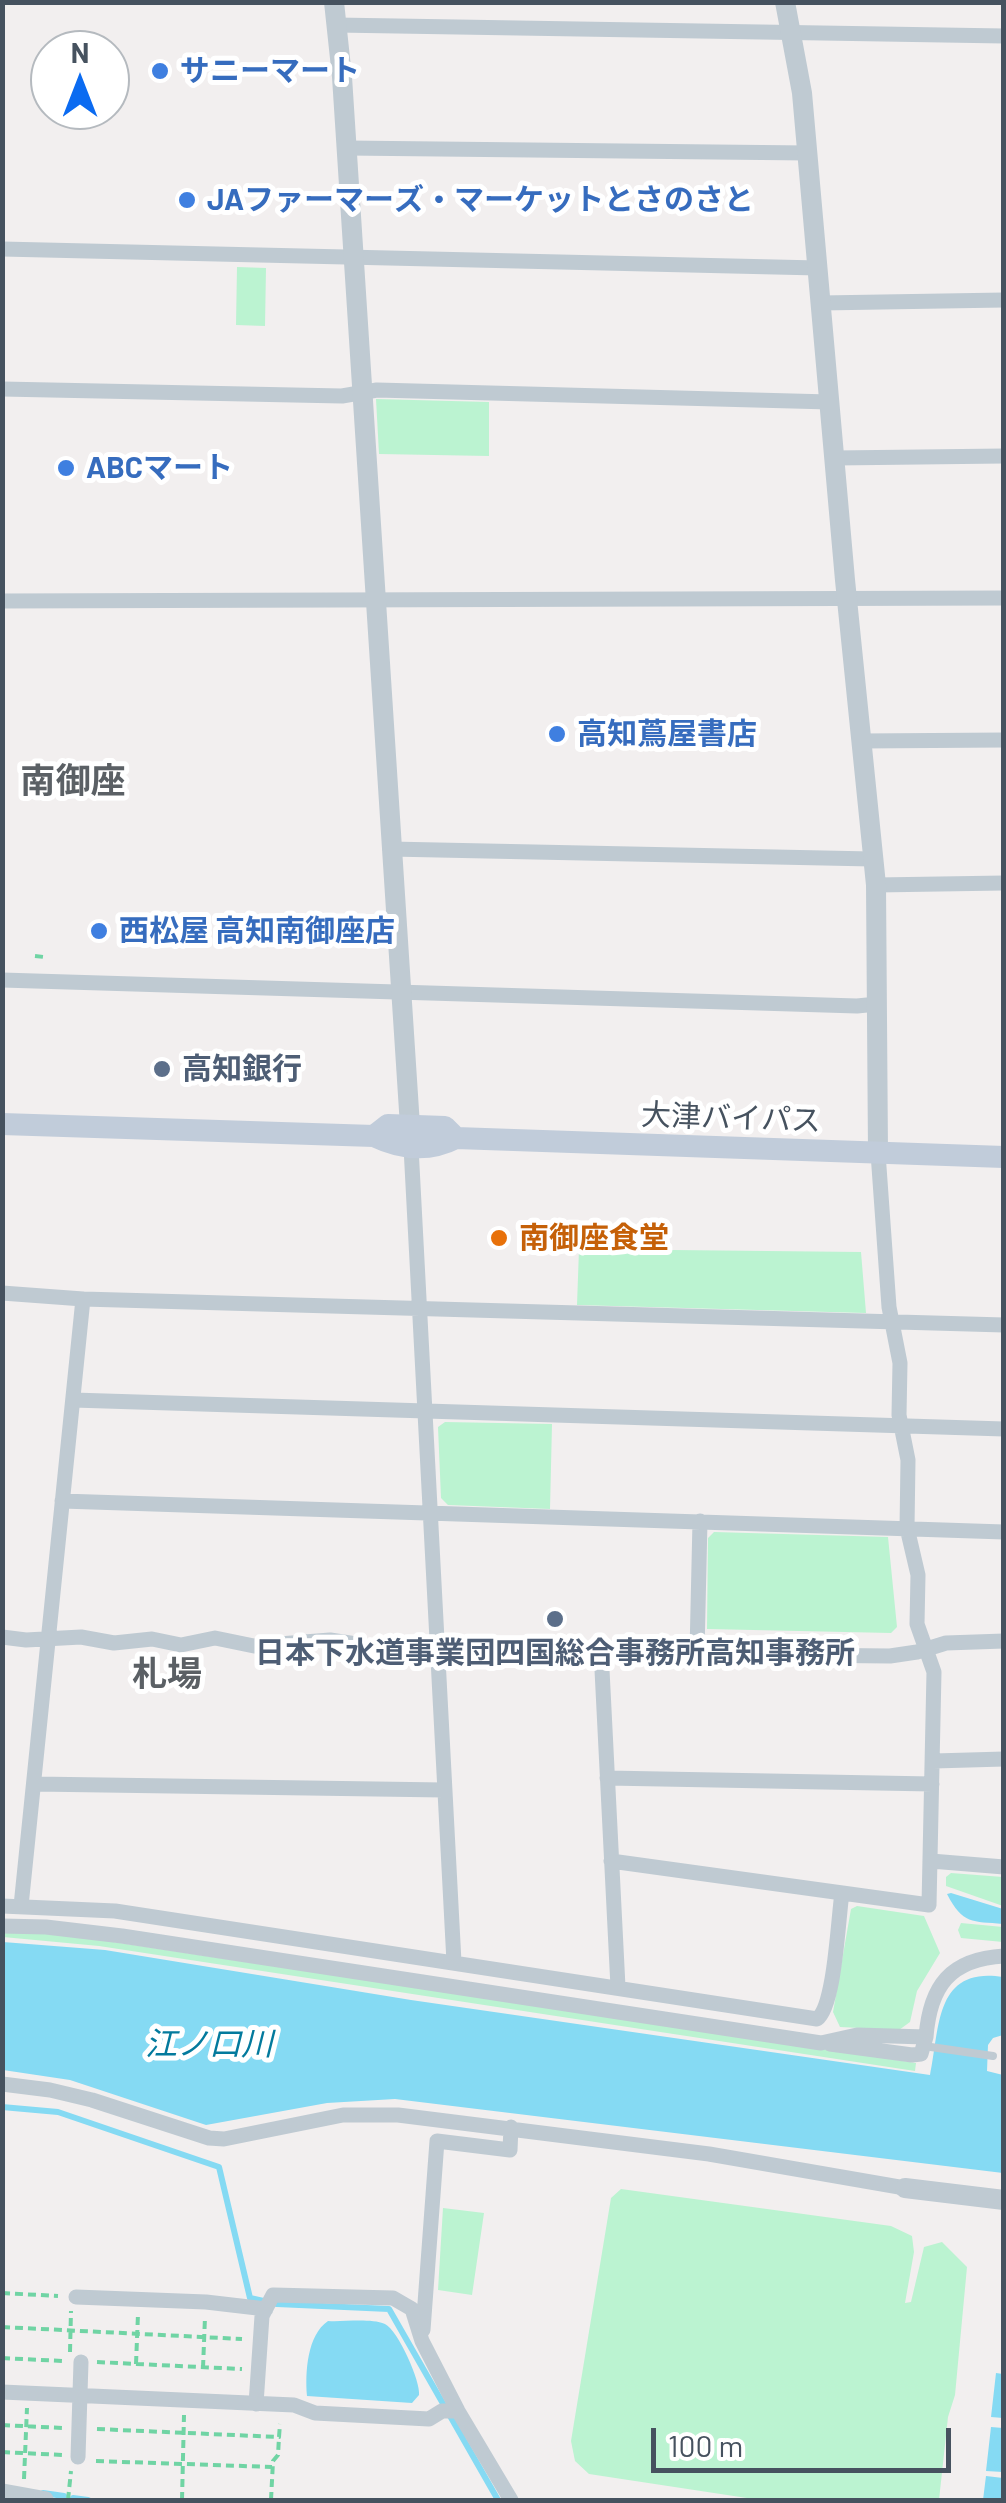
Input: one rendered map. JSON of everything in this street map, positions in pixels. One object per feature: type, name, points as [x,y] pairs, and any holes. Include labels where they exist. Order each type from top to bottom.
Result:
[{"type":"main road","name":"大津バイパス","points":[[2,1124],[374,1136],[388,1125],[410,1136],[446,1127],[456,1138],[1004,1157]]},
{"type":"street","points":[[334,2],[410,1136],[454,1962]]},
{"type":"street","points":[[611,1861],[929,1905],[934,1672],[918,1624],[918,1575],[907,1528],[908,1460],[900,1426],[900,1363],[892,1322],[878,1153],[876,885],[802,93],[788,31],[786,2]]},
{"type":"street","points":[[336,24],[1004,36]]},
{"type":"street","points":[[346,148],[808,153]]},
{"type":"street","points":[[2,249],[818,268]]},
{"type":"street","points":[[821,303],[1004,300]]},
{"type":"street","points":[[2,389],[342,396],[377,390],[830,402]]},
{"type":"street","points":[[835,458],[1004,456]]},
{"type":"street","points":[[2,600],[1004,598]]},
{"type":"street","points":[[861,741],[1004,740]]},
{"type":"street","points":[[390,848],[872,859]]},
{"type":"street","points":[[876,885],[1004,883]]},
{"type":"street","points":[[2,980],[877,1004]]},
{"type":"street","points":[[2,1294],[1004,1325]]},
{"type":"street","points":[[21,1906],[84,1299]]},
{"type":"street","points":[[73,1400],[1004,1429]]},
{"type":"street","points":[[62,1501],[1004,1532]]},
{"type":"street","points":[[697,1652],[700,1521]]},
{"type":"street","points":[[2,1637],[80,1637],[114,1644],[152,1639],[181,1646],[216,1638],[254,1646],[330,1640],[376,1647],[436,1644],[489,1650],[542,1644],[697,1652],[748,1648],[794,1656],[890,1656],[946,1643],[1004,1642]]},
{"type":"street","points":[[601,1650],[618,1986]]},
{"type":"street","points":[[934,1761],[1004,1759]]},
{"type":"street","points":[[607,1778],[932,1784]]},
{"type":"street","points":[[34,1784],[444,1790]]},
{"type":"street","points":[[932,1862],[1004,1866]]},
{"type":"street","points":[[2,1906],[116,1912],[817,2019],[823,2014],[829,1992],[842,1894]]},
{"type":"street","points":[[2,1926],[122,1936],[821,2043],[856,2034],[926,2043],[928,2009],[942,1980],[969,1964],[1004,1956]]},
{"type":"street","points":[[2,2084],[79,2096],[209,2138],[224,2139],[361,2113],[511,2127],[1004,2200]]},
{"type":"street","points":[[422,2340],[437,2140],[510,2150],[511,2127]]},
{"type":"street","points":[[76,2296],[206,2302],[393,2298],[412,2308],[451,2411],[511,2500]]},
{"type":"street","points":[[256,2404],[262,2316],[270,2302]]},
{"type":"street","points":[[78,2457],[81,2362]]},
{"type":"street","points":[[2,2392],[294,2405],[315,2413],[429,2419],[451,2411]]},
{"type":"street","points":[[2,2491],[46,2499]]},
{"type":"lane","points":[[926,2043],[993,2056]]},
{"type":"path","points":[[34,956],[44,956]]},
{"type":"path","points":[[2,2293],[72,2296],[69,2361],[2,2358]]},
{"type":"path","points":[[136,2364],[138,2300]]},
{"type":"path","points":[[203,2368],[206,2302]]},
{"type":"path","points":[[2,2327],[260,2339]]},
{"type":"path","points":[[81,2362],[258,2369]]},
{"type":"path","points":[[24,2495],[27,2394]]},
{"type":"path","points":[[182,2500],[185,2401]]},
{"type":"path","points":[[272,2500],[272,2467],[278,2455],[281,2405]]},
{"type":"path","points":[[2,2425],[279,2437]]},
{"type":"path","points":[[2,2452],[88,2460],[272,2467]]},
{"type":"path","points":[[68,2500],[71,2459],[78,2457]]},
{"type":"green space","points":[[237,267],[266,268],[265,326],[236,325]]},
{"type":"green space","points":[[376,399],[489,402],[489,456],[379,454]]},
{"type":"green space","points":[[579,1249],[861,1252],[866,1313],[577,1305]]},
{"type":"green space","points":[[445,1422],[552,1424],[550,1509],[448,1505],[441,1498],[438,1427]]},
{"type":"green space","points":[[714,1532],[888,1537],[897,1627],[891,1633],[707,1629],[708,1538]]},
{"type":"green space","points":[[951,1873],[1003,1877],[1003,1906],[946,1886],[946,1877]]},
{"type":"green space","points":[[857,1906],[924,1916],[940,1953],[917,1991],[910,2022],[899,2030],[840,2027],[833,2012],[851,1909]]},
{"type":"green space","points":[[961,1923],[1003,1927],[1003,1942],[961,1938]]},
{"type":"green space","points":[[2,1931],[47,1932],[916,2063],[915,2071],[99,1946],[3,1937]]},
{"type":"green space","points":[[621,2189],[891,2226],[912,2236],[914,2252],[905,2303],[911,2302],[924,2247],[942,2242],[967,2267],[955,2395],[948,2417],[939,2500],[760,2500],[589,2474],[575,2461],[571,2441],[611,2198]]},
{"type":"green space","points":[[443,2208],[484,2213],[472,2295],[438,2290]]},
{"type":"water","points":[[947,1894],[1003,1909],[1003,1924],[964,1916]]},
{"type":"water","name":"江ノ口川","points":[[3,1942],[105,1950],[411,2000],[930,2075],[939,2021],[952,1991],[964,1981],[980,1976],[1003,1977],[1003,2035],[993,2038],[988,2045],[987,2071],[1003,2075],[1003,2173],[395,2099],[327,2103],[206,2125],[70,2080],[3,2070]]},
{"type":"water","points":[[328,2321],[372,2321],[390,2328],[416,2379],[419,2395],[412,2403],[307,2396],[312,2345]]},
{"type":"water","points":[[996,2373],[1003,2374],[1003,2418],[991,2417]]},
{"type":"water","points":[[991,2427],[1003,2428],[1003,2472],[986,2471]]},
{"type":"water","points":[[986,2476],[1003,2478],[1002,2500],[983,2500]]},
{"type":"waterway","points":[[2,2107],[58,2112],[219,2167],[250,2298],[277,2304],[389,2309],[498,2500]]},
{"type":"waterway","points":[[43,2493],[64,2496]]},
{"type":"waterway","points":[[73,2498],[88,2500]]},
{"type":"place","name":"サニーマート","points":[[160,71]]},
{"type":"place","name":"JAファーマーズ・マーケットとさのさと","points":[[187,200]]},
{"type":"place","name":"ABCマート","points":[[66,468]]},
{"type":"place","name":"高知蔦屋書店","points":[[557,734]]},
{"type":"place","name":"西松屋 高知南御座店","points":[[99,931]]},
{"type":"place","name":"高知銀行","points":[[162,1069]]},
{"type":"place","name":"南御座食堂","points":[[499,1238]]},
{"type":"place","name":"日本下水道事業団四国総合事務所高知事務所","points":[[555,1619]]},
{"type":"district","name":"南御座","points":[[73,781]]},
{"type":"district","name":"札場","points":[[167,1674]]}]
